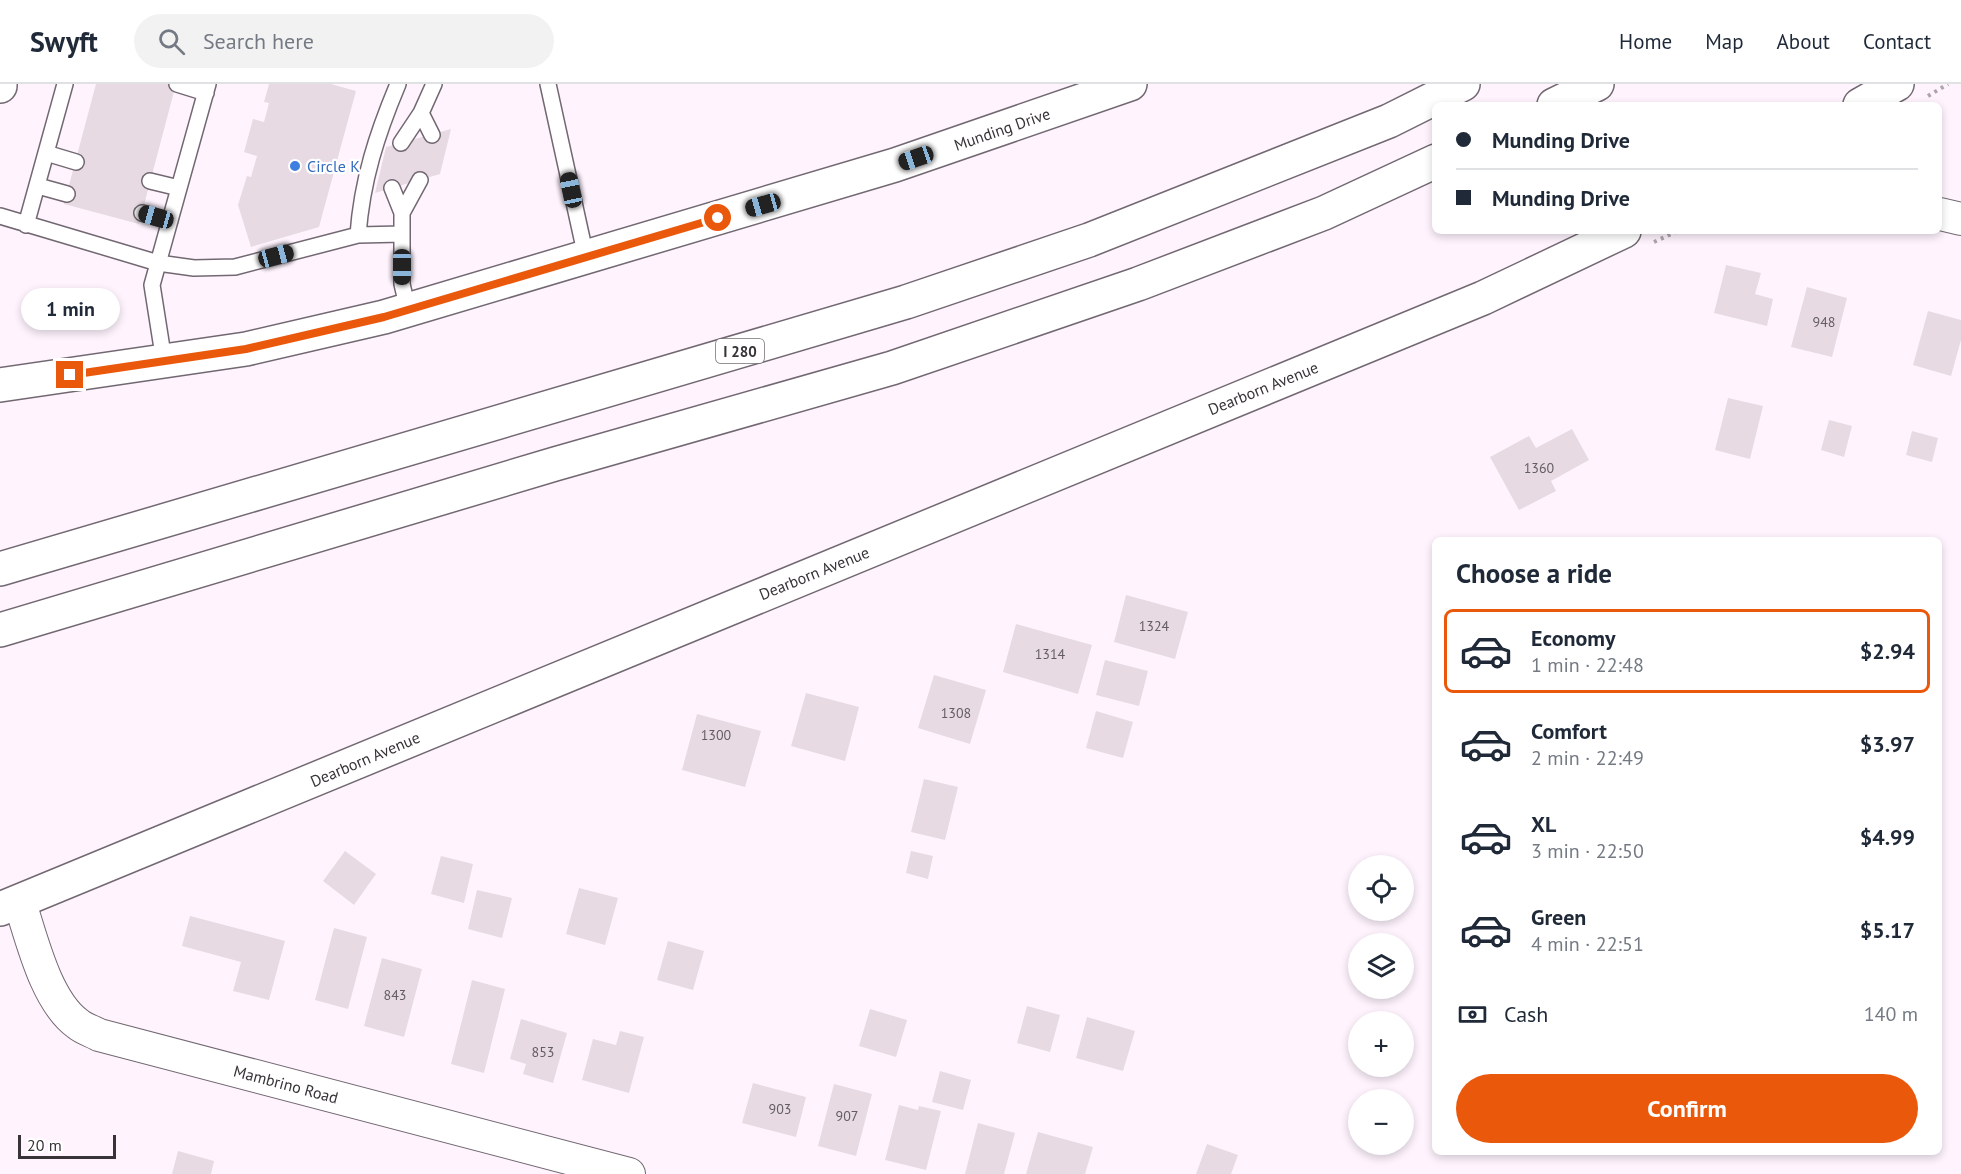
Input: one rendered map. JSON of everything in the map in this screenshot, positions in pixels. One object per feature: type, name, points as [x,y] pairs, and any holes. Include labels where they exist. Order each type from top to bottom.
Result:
[{"type":"main road","name":"Munding Drive","points":[[0,385],[246,349],[408,310],[895,165],[1130,84]]},
{"type":"main road","name":"I 280","points":[[0,569],[906,302],[1089,240],[1389,121],[1463,84]]},
{"type":"main road","points":[[1560,102],[1597,84]]},
{"type":"main road","points":[[1865,102],[1898,84]]},
{"type":"main road","points":[[0,630],[555,464],[892,368],[1171,272],[1324,213],[1432,163]]},
{"type":"main road","name":"Dearborn Avenue","points":[[10,906],[1483,298],[1618,234]]},
{"type":"street","points":[[1942,214],[1961,219]]},
{"type":"street","name":"Mambrino Road","points":[[10,906],[51,993],[62,1010],[79,1025],[99,1035],[629,1174]]},
{"type":"lane","points":[[26,225],[65,84]]},
{"type":"lane","points":[[164,361],[152,285],[207,88],[177,84]]},
{"type":"lane","points":[[358,235],[361,199],[374,146],[398,84]]},
{"type":"lane","points":[[402,143],[421,113],[434,84]]},
{"type":"lane","points":[[548,84],[586,257]]},
{"type":"lane","points":[[421,113],[432,135]]},
{"type":"lane","points":[[46,153],[76,162]]},
{"type":"lane","points":[[402,213],[420,180]]},
{"type":"lane","points":[[150,181],[179,188]]},
{"type":"lane","points":[[38,186],[67,194]]},
{"type":"lane","points":[[392,188],[402,213],[402,284],[408,310]]},
{"type":"lane","points":[[142,213],[170,221]]},
{"type":"lane","points":[[0,216],[158,263],[194,268],[236,267],[358,235],[402,234]]},
{"type":"building","points":[[96,84],[176,84],[139,224],[64,204]]},
{"type":"building","name":"Circle K","points":[[269,84],[331,84],[356,91],[319,227],[251,247],[238,205],[247,176],[251,177],[257,156],[244,152],[253,119],[264,122],[269,103],[264,102]]},
{"type":"building","name":"Circle K","points":[[451,129],[440,174],[375,193],[386,147]]},
{"type":"building","points":[[1726,265],[1761,273],[1755,294],[1773,299],[1767,326],[1714,313]]},
{"type":"building","points":[[1807,287],[1847,298],[1832,357],[1791,347]]},
{"type":"building","points":[[1928,311],[1961,320],[1961,340],[1951,376],[1913,365]]},
{"type":"building","points":[[1728,398],[1763,406],[1750,459],[1715,450]]},
{"type":"building","points":[[1829,420],[1852,426],[1844,457],[1821,450]]},
{"type":"building","points":[[1572,429],[1589,460],[1551,481],[1556,491],[1519,510],[1490,457],[1529,436],[1536,448]]},
{"type":"building","points":[[1912,431],[1938,438],[1932,462],[1906,455]]},
{"type":"building","points":[[1126,595],[1188,612],[1175,659],[1114,642]]},
{"type":"building","points":[[1016,624],[1092,645],[1078,694],[1003,672]]},
{"type":"building","points":[[1105,660],[1148,671],[1139,706],[1096,695]]},
{"type":"building","points":[[934,675],[986,690],[970,744],[918,728]]},
{"type":"building","points":[[806,693],[859,707],[845,761],[791,746]]},
{"type":"building","points":[[1096,711],[1133,722],[1123,758],[1086,748]]},
{"type":"building","points":[[697,714],[761,731],[745,787],[682,770]]},
{"type":"building","points":[[924,779],[958,787],[945,840],[911,832]]},
{"type":"building","points":[[345,851],[376,874],[354,905],[323,881]]},
{"type":"building","points":[[911,851],[933,856],[928,879],[906,873]]},
{"type":"building","points":[[441,856],[473,864],[464,903],[431,894]]},
{"type":"building","points":[[579,888],[618,898],[605,945],[566,934]]},
{"type":"building","points":[[477,890],[512,898],[502,938],[468,929]]},
{"type":"building","points":[[190,916],[285,941],[269,1000],[233,991],[241,962],[182,946]]},
{"type":"building","points":[[334,928],[367,937],[348,1009],[315,1000]]},
{"type":"building","points":[[668,941],[704,951],[693,990],[657,980]]},
{"type":"building","points":[[382,958],[422,969],[404,1037],[364,1026]]},
{"type":"building","points":[[472,980],[505,989],[484,1073],[451,1064]]},
{"type":"building","points":[[1027,1006],[1060,1015],[1050,1052],[1017,1043]]},
{"type":"building","points":[[870,1009],[907,1020],[896,1057],[859,1046]]},
{"type":"building","points":[[1087,1017],[1135,1031],[1123,1071],[1076,1058]]},
{"type":"building","points":[[521,1019],[567,1033],[553,1083],[523,1074],[526,1064],[510,1059]]},
{"type":"building","points":[[620,1031],[644,1037],[629,1093],[582,1080],[593,1039],[616,1045]]},
{"type":"building","points":[[940,1071],[971,1080],[963,1110],[932,1102]]},
{"type":"building","points":[[753,1083],[806,1097],[796,1137],[742,1123]]},
{"type":"building","points":[[834,1084],[872,1094],[856,1156],[818,1146]]},
{"type":"building","points":[[899,1105],[918,1110],[919,1106],[941,1111],[926,1170],[885,1160]]},
{"type":"building","points":[[978,1123],[1015,1133],[1004,1174],[965,1174]]},
{"type":"building","points":[[1038,1132],[1093,1147],[1085,1174],[1026,1174]]},
{"type":"building","points":[[1207,1144],[1238,1155],[1231,1174],[1196,1174]]},
{"type":"building","points":[[178,1151],[214,1161],[211,1174],[172,1174]]},
{"type":"place","name":"Circle K","points":[[295,166]]},
{"type":"route","points":[[70,375],[246,349],[384,317],[718,218]]}]
